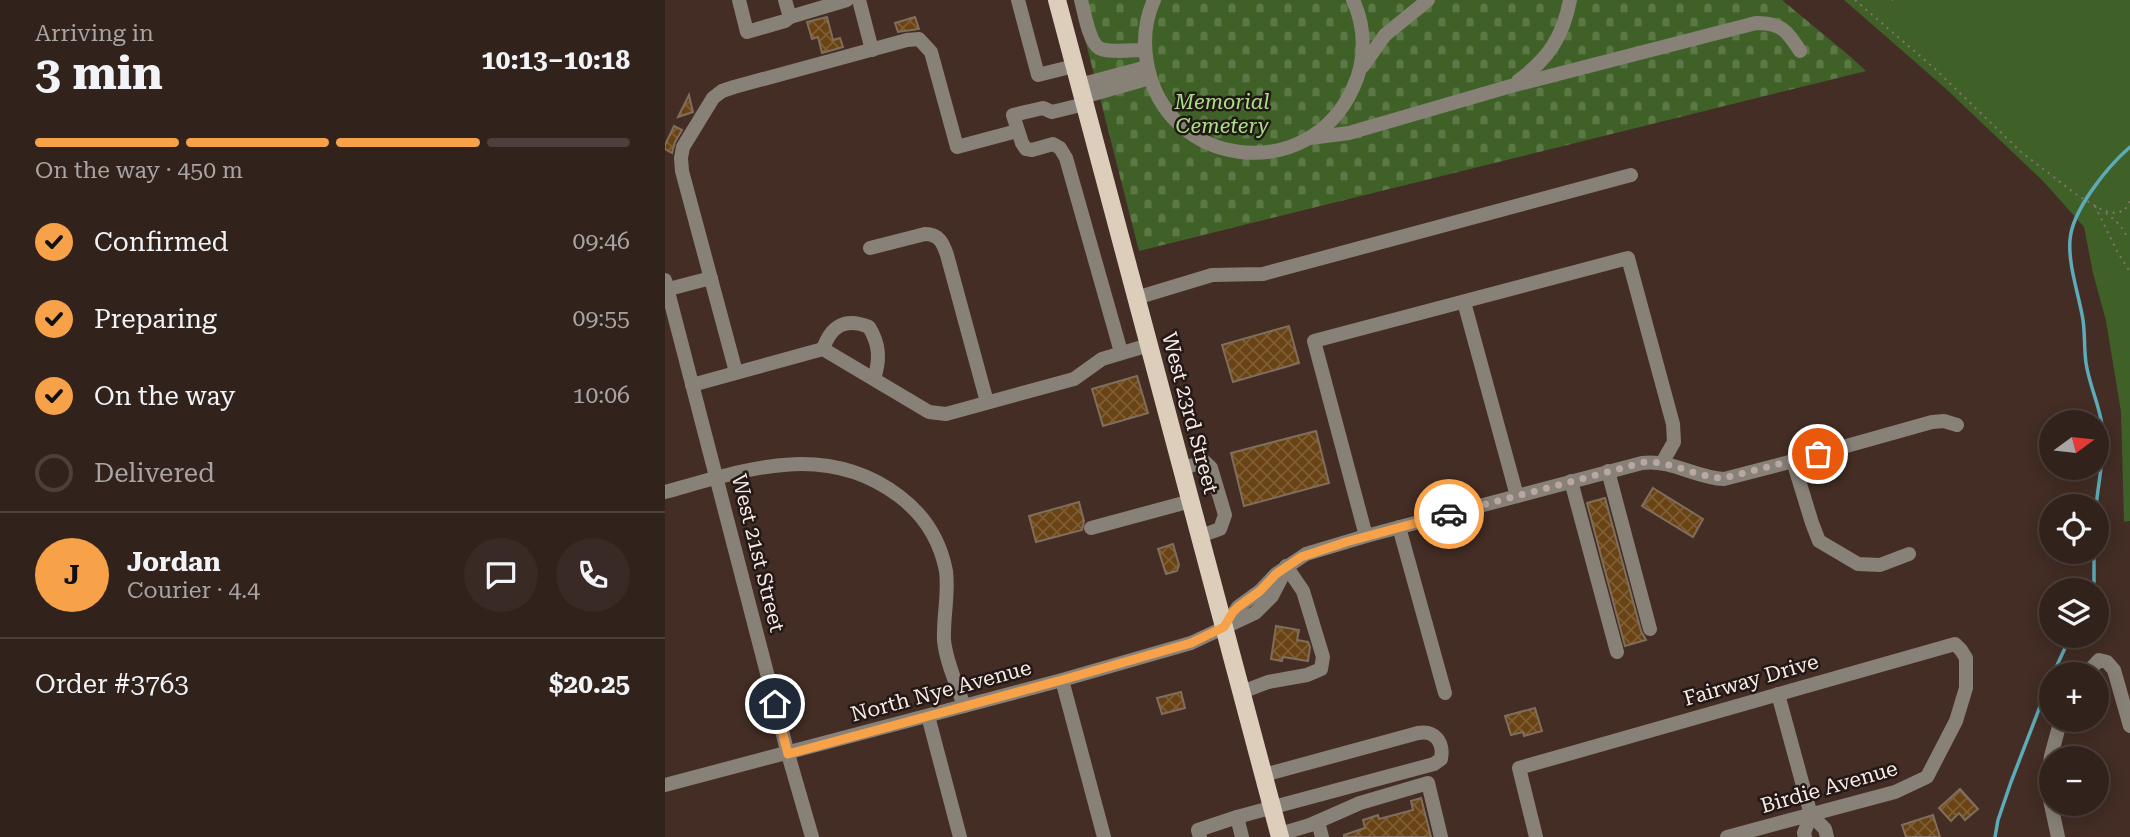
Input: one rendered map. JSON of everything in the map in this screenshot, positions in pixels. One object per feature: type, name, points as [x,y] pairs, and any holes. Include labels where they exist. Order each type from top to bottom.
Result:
[{"type":"main road","name":"West 23rd Street","points":[[1057,0],[1280,835]]},
{"type":"street","points":[[739,0],[747,32],[847,0]]},
{"type":"street","points":[[785,0],[790,17]]},
{"type":"street","points":[[859,0],[872,50]]},
{"type":"street","points":[[1018,0],[1038,75],[1074,66]]},
{"type":"street","points":[[1081,0],[1091,37],[1097,47],[1104,50],[1145,50]]},
{"type":"street","points":[[1154,0],[1146,25],[1145,50],[1149,72],[1161,102],[1190,133],[1216,147],[1241,153],[1263,153],[1289,148],[1323,129],[1342,110],[1350,96],[1362,59],[1362,32],[1353,0]]},
{"type":"street","points":[[1360,70],[1385,35],[1428,0]]},
{"type":"street","points":[[1511,86],[1530,72],[1558,41],[1570,0]]},
{"type":"street","points":[[1310,138],[1349,132],[1511,86],[1756,23],[1772,23],[1787,31],[1800,51]]},
{"type":"street","points":[[736,372],[682,170],[683,147],[713,98],[734,87],[919,39],[932,52],[957,147],[1017,131]]},
{"type":"street","points":[[1121,352],[1066,158],[1060,148],[1053,144],[1026,149],[1013,115],[1043,108],[1052,112],[1082,95],[1149,72]]},
{"type":"street","points":[[1136,298],[1212,275],[1263,274],[1631,175]]},
{"type":"street","points":[[870,248],[925,234],[938,237],[947,255],[987,402]]},
{"type":"street","points":[[1366,536],[1314,341],[1628,258],[1673,424],[1674,442],[1662,463]]},
{"type":"street","points":[[666,287],[711,278]]},
{"type":"street","name":"West 21st Street","points":[[666,287],[812,837]]},
{"type":"street","points":[[1464,302],[1517,496]]},
{"type":"street","points":[[823,349],[832,329],[850,323],[869,327],[880,355],[874,379]]},
{"type":"street","points":[[692,385],[823,349],[929,412],[946,414],[1074,379],[1102,359],[1149,345]]},
{"type":"street","points":[[1242,692],[1268,682],[1307,675],[1321,669],[1323,657],[1303,591],[1286,566],[1306,554],[1645,462],[1662,463],[1713,478],[1724,478],[1932,422],[1944,421],[1957,425]]},
{"type":"street","points":[[1793,461],[1819,541],[1857,564],[1879,565],[1909,554]]},
{"type":"street","points":[[1182,468],[1205,462],[1211,468],[1225,514],[1220,529],[1200,536]]},
{"type":"street","points":[[665,492],[775,464],[827,465],[851,470],[872,479],[911,506],[929,527],[940,549],[946,570],[944,641],[949,665],[964,706]]},
{"type":"street","points":[[1608,471],[1650,629]]},
{"type":"street","points":[[1571,481],[1617,652]]},
{"type":"street","points":[[1091,528],[1191,501]]},
{"type":"street","points":[[1399,527],[1445,694]]},
{"type":"street","name":"North Nye Avenue","points":[[665,785],[788,754],[1191,643],[1248,617],[1266,603],[1278,588],[1286,566]]},
{"type":"street","name":"Fairway Drive","points":[[1536,837],[1519,768],[1955,644],[1958,647]]},
{"type":"street","name":"Birdie Avenue","points":[[1727,837],[1895,792],[1927,777],[1956,721],[1966,688],[1966,658],[1958,647]]},
{"type":"street","points":[[2109,664],[2114,670],[2130,726]]},
{"type":"street","points":[[1062,680],[1104,837]]},
{"type":"street","points":[[1778,694],[1811,815],[1825,830],[1827,837]]},
{"type":"street","points":[[928,716],[960,837]]},
{"type":"street","points":[[1200,837],[1198,830],[1237,817],[1434,764],[1441,758],[1442,749],[1435,736],[1427,732],[1264,775]]},
{"type":"street","points":[[2057,732],[2047,786],[2058,837]]},
{"type":"street","points":[[1280,835],[1360,803],[1429,783],[1441,837]]},
{"type":"street","points":[[1805,837],[1811,815]]},
{"type":"street","points":[[1237,817],[1242,837]]},
{"type":"street","points":[[1318,822],[1322,837]]},
{"type":"path","points":[[1855,0],[1944,77],[2021,152],[2077,195],[2104,211],[2120,225],[2128,238]]},
{"type":"path","points":[[2104,211],[2119,213],[2130,201]]},
{"type":"path","points":[[2095,205],[2130,272]]},
{"type":"green space","name":"Memorial Cemetery","points":[[1075,0],[1782,0],[1866,71],[1139,251]]},
{"type":"green space","points":[[1844,0],[2130,0],[2130,521],[2124,522],[2121,412],[2106,321],[2084,227],[2044,182],[1945,88]]},
{"type":"building","points":[[827,17],[833,40],[840,38],[843,47],[822,53],[818,37],[812,39],[807,22]]},
{"type":"building","points":[[915,17],[919,29],[898,32],[895,23]]},
{"type":"building","points":[[689,95],[693,112],[678,117]]},
{"type":"building","points":[[674,126],[682,130],[672,153],[665,149],[665,145]]},
{"type":"building","points":[[1289,326],[1299,363],[1233,382],[1222,345]]},
{"type":"building","points":[[1137,376],[1148,413],[1103,426],[1092,389]]},
{"type":"building","points":[[1316,431],[1329,483],[1244,506],[1231,453]]},
{"type":"building","points":[[1653,488],[1703,519],[1693,537],[1642,506]]},
{"type":"building","points":[[1605,498],[1641,631],[1646,640],[1625,646],[1587,503]]},
{"type":"building","points":[[1079,502],[1084,521],[1082,530],[1036,542],[1029,516]]},
{"type":"building","points":[[1173,544],[1179,565],[1177,571],[1166,574],[1158,549]]},
{"type":"building","points":[[1276,626],[1299,630],[1297,640],[1308,642],[1310,647],[1308,661],[1283,657],[1282,661],[1271,659]]},
{"type":"building","points":[[1181,692],[1185,708],[1162,714],[1157,698]]},
{"type":"building","points":[[1535,708],[1542,731],[1524,736],[1523,732],[1511,735],[1505,716]]},
{"type":"building","points":[[1960,789],[1978,809],[1965,820],[1959,813],[1951,821],[1939,808]]},
{"type":"building","points":[[1421,798],[1431,837],[1344,837],[1365,828],[1363,820],[1378,815],[1379,819],[1413,810],[1411,801]]},
{"type":"building","points":[[1933,815],[1940,837],[1906,837],[1902,825]]},
{"type":"waterway","points":[[2097,494],[2102,425],[2086,363],[2083,320],[2072,270],[2070,240],[2072,228],[2084,202],[2112,165],[2130,147]]},
{"type":"waterway","points":[[2094,564],[2094,578]]},
{"type":"waterway","points":[[2059,662],[2065,648]]},
{"type":"waterway","points":[[1995,837],[2011,782],[2039,709]]},
{"type":"way so far","points":[[1449,514],[1645,462],[1662,463],[1713,478],[1724,478],[1818,454]]},
{"type":"route","points":[[775,704],[788,754],[1062,680],[1168,650],[1210,635],[1224,627],[1233,612],[1260,591],[1276,574],[1306,554],[1449,514]]}]
